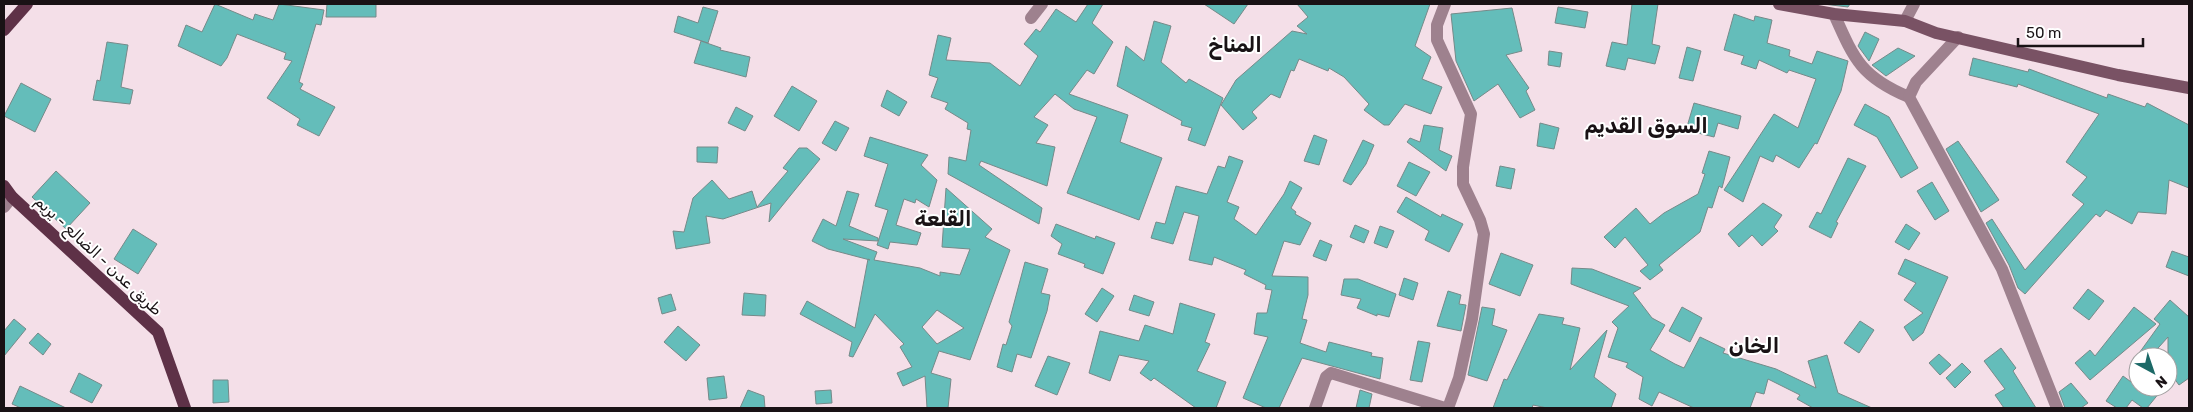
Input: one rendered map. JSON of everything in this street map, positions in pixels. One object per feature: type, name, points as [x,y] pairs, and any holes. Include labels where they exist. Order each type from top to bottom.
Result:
[{"type":"main road","points":[[4,30],[27,4]]},
{"type":"main road","name":"طريق عدن - الضالع - يريم","points":[[4,186],[8,202],[158,332],[185,408]]},
{"type":"street","points":[[1031,18],[1042,4]]},
{"type":"street","points":[[1315,408],[1326,378],[1331,373],[1446,408],[1459,378],[1472,319],[1484,234],[1480,220],[1463,184],[1463,167],[1471,114],[1437,40],[1437,25],[1444,4]]},
{"type":"street","points":[[1779,4],[1834,14],[1905,21],[1936,33],[2118,75],[2189,88]]},
{"type":"street","points":[[1905,21],[1914,4]]},
{"type":"street","points":[[1834,14],[1856,58],[1869,76],[1883,86],[1909,97],[2002,268],[2057,408]]},
{"type":"street","points":[[1909,97],[1916,82],[1958,37]]},
{"type":"building","points":[[215,4],[253,20],[255,14],[273,20],[279,4],[324,10],[321,25],[316,24],[299,82],[303,84],[300,89],[335,107],[319,136],[297,125],[300,119],[267,98],[292,61],[284,59],[286,53],[237,34],[227,58],[221,66],[178,46],[186,25],[202,32]]},
{"type":"building","points":[[327,4],[376,4],[376,17],[326,17]]},
{"type":"building","points":[[1088,4],[1103,4],[1092,23],[1113,42],[1094,74],[1087,70],[1069,94],[1128,115],[1120,142],[1162,158],[1139,220],[1067,193],[1097,117],[1074,109],[1055,94],[1034,117],[1048,125],[1036,143],[1055,147],[1047,186],[981,161],[979,165],[1042,208],[1039,224],[948,174],[949,157],[966,161],[971,130],[967,129],[968,123],[945,109],[948,103],[931,97],[938,78],[929,75],[938,35],[951,38],[946,60],[990,63],[1020,86],[1038,56],[1024,44],[1036,29],[1040,32],[1056,9],[1076,22]]},
{"type":"building","points":[[1204,4],[1248,4],[1234,24]]},
{"type":"building","points":[[1297,4],[1430,4],[1415,46],[1431,57],[1422,79],[1442,87],[1431,114],[1405,104],[1389,125],[1384,125],[1364,110],[1369,104],[1344,77],[1329,68],[1328,71],[1299,59],[1294,71],[1291,70],[1280,98],[1271,94],[1252,112],[1257,118],[1243,130],[1221,105],[1236,80],[1292,31],[1307,34],[1297,26],[1308,17]]},
{"type":"building","points":[[1632,4],[1658,4],[1652,44],[1660,46],[1655,64],[1628,58],[1625,70],[1606,66],[1612,42],[1627,45]]},
{"type":"building","points":[[1823,4],[1850,4],[1848,7]]},
{"type":"building","points":[[703,7],[718,11],[708,43],[674,32],[678,16],[698,23]]},
{"type":"building","points":[[1558,7],[1588,12],[1585,28],[1555,23]]},
{"type":"building","points":[[1512,8],[1522,51],[1506,55],[1529,88],[1526,91],[1535,110],[1520,118],[1498,84],[1474,101],[1456,61],[1451,14]]},
{"type":"building","points":[[1734,14],[1754,21],[1755,16],[1772,20],[1767,43],[1790,50],[1789,56],[1812,64],[1817,51],[1848,61],[1841,91],[1817,144],[1815,143],[1799,168],[1776,155],[1773,162],[1760,156],[1743,202],[1724,190],[1774,114],[1798,128],[1816,79],[1789,70],[1787,73],[1759,60],[1756,69],[1741,64],[1744,56],[1724,50]]},
{"type":"building","points":[[1154,21],[1171,26],[1161,62],[1186,83],[1189,79],[1223,98],[1205,146],[1188,140],[1192,128],[1181,125],[1182,121],[1117,86],[1126,46],[1144,61]]},
{"type":"building","points":[[1865,32],[1879,39],[1869,61],[1858,46]]},
{"type":"building","points":[[701,41],[721,48],[720,50],[750,57],[746,77],[694,63]]},
{"type":"building","points":[[107,42],[128,45],[121,87],[133,90],[130,104],[93,100],[97,80],[100,81]]},
{"type":"building","points":[[1687,47],[1701,51],[1693,81],[1679,78]]},
{"type":"building","points":[[1898,48],[1915,56],[1886,76],[1872,65]]},
{"type":"building","points":[[1549,51],[1562,53],[1560,67],[1548,65]]},
{"type":"building","points":[[1973,58],[2028,72],[2029,69],[2107,98],[2108,94],[2145,107],[2147,103],[2189,125],[2189,188],[2169,180],[2166,214],[2138,212],[2132,224],[2106,210],[2100,217],[2096,214],[2025,294],[2018,288],[2009,265],[1986,223],[1992,219],[2025,270],[2084,204],[2072,195],[2087,177],[2066,162],[2099,114],[2018,84],[2017,87],[1969,75]]},
{"type":"building","points":[[21,83],[51,99],[35,132],[4,116]]},
{"type":"building","points":[[792,86],[817,101],[799,131],[774,116]]},
{"type":"building","points":[[887,90],[907,102],[899,116],[881,106]]},
{"type":"building","points":[[1694,103],[1741,116],[1738,129],[1718,123],[1714,137],[1686,130]]},
{"type":"building","points":[[1865,104],[1889,117],[1918,168],[1901,178],[1877,137],[1854,125]]},
{"type":"building","points":[[736,107],[753,116],[745,131],[728,123]]},
{"type":"building","points":[[835,121],[849,128],[836,151],[822,143]]},
{"type":"building","points":[[1540,123],[1559,128],[1554,149],[1537,146]]},
{"type":"building","points":[[1424,125],[1443,128],[1439,150],[1452,156],[1446,171],[1407,142],[1410,138],[1420,142]]},
{"type":"building","points":[[1314,135],[1327,140],[1319,165],[1304,161]]},
{"type":"building","points":[[870,137],[928,155],[921,165],[937,180],[929,207],[916,199],[915,203],[904,199],[896,225],[921,233],[917,245],[890,242],[888,249],[877,245],[888,210],[875,206],[888,164],[864,156]]},
{"type":"building","points":[[1363,140],[1374,145],[1366,164],[1351,185],[1343,181]]},
{"type":"building","points":[[1958,141],[1999,200],[1981,212],[1946,149]]},
{"type":"building","points":[[697,147],[718,147],[717,163],[697,162]]},
{"type":"building","points":[[799,148],[807,148],[820,159],[769,222],[771,203],[723,219],[706,216],[710,243],[676,249],[673,231],[684,232],[693,198],[712,180],[729,199],[752,191],[757,207],[788,171],[783,168]]},
{"type":"building","points":[[1709,151],[1730,157],[1722,188],[1719,186],[1712,208],[1708,207],[1700,232],[1659,265],[1663,270],[1650,280],[1640,271],[1648,265],[1625,237],[1615,248],[1604,237],[1636,208],[1650,224],[1664,213],[1698,194],[1705,174],[1702,173]]},
{"type":"building","points":[[1229,156],[1243,161],[1227,202],[1239,207],[1234,219],[1256,235],[1284,194],[1290,181],[1302,188],[1291,208],[1296,212],[1295,214],[1311,223],[1300,245],[1284,241],[1272,276],[1308,277],[1308,295],[1302,319],[1307,320],[1300,343],[1326,352],[1329,342],[1372,353],[1371,356],[1383,358],[1380,379],[1302,358],[1279,408],[1266,408],[1243,398],[1268,337],[1254,334],[1257,313],[1267,313],[1272,290],[1265,289],[1266,285],[1244,274],[1246,270],[1214,257],[1212,265],[1189,260],[1199,216],[1184,212],[1173,244],[1151,238],[1156,222],[1165,224],[1176,186],[1207,194],[1218,166],[1225,168]]},
{"type":"building","points":[[1848,158],[1866,166],[1836,222],[1838,223],[1831,238],[1809,227],[1817,212],[1821,214]]},
{"type":"building","points":[[1409,162],[1430,172],[1416,196],[1397,186]]},
{"type":"building","points":[[1500,166],[1515,169],[1511,189],[1496,186]]},
{"type":"building","points":[[56,171],[90,203],[66,229],[32,197]]},
{"type":"building","points":[[1932,182],[1949,211],[1935,220],[1917,191]]},
{"type":"building","points":[[946,188],[992,229],[985,237],[1010,250],[970,360],[939,351],[931,373],[951,379],[948,408],[927,408],[925,376],[903,386],[897,373],[912,367],[900,347],[904,344],[875,314],[853,357],[849,356],[852,342],[800,314],[807,301],[855,328],[868,259],[828,249],[812,241],[823,219],[836,226],[847,191],[859,194],[849,226],[878,238],[878,241],[843,239],[877,252],[874,260],[920,268],[940,276],[940,272],[960,275],[970,249],[942,247]],"holes":[[[937,310],[964,328],[937,344],[922,327]]]},
{"type":"building","points":[[1406,197],[1441,217],[1442,214],[1463,224],[1449,252],[1425,240],[1429,231],[1397,212]]},
{"type":"building","points":[[1763,203],[1782,215],[1774,227],[1778,231],[1762,246],[1752,235],[1739,247],[1728,234]]},
{"type":"building","points":[[1056,224],[1095,239],[1096,236],[1115,243],[1103,274],[1084,267],[1085,264],[1058,254],[1062,244],[1051,236]]},
{"type":"building","points":[[1906,224],[1920,233],[1909,250],[1895,242]]},
{"type":"building","points":[[1355,225],[1369,231],[1364,243],[1350,237]]},
{"type":"building","points":[[1380,226],[1394,231],[1387,248],[1374,243]]},
{"type":"building","points":[[133,229],[157,244],[138,274],[114,259]]},
{"type":"building","points":[[1320,240],[1332,245],[1326,261],[1313,256]]},
{"type":"building","points":[[2172,251],[2189,257],[2189,276],[2166,267]]},
{"type":"building","points":[[1501,253],[1533,265],[1520,296],[1489,284]]},
{"type":"building","points":[[1905,259],[1948,277],[1923,333],[1913,341],[1904,327],[1923,313],[1904,300],[1916,283],[1898,274]]},
{"type":"building","points":[[1025,262],[1048,269],[1041,293],[1050,295],[1047,311],[1031,358],[1017,354],[1012,372],[997,367],[1003,344],[1006,345],[1012,326],[1009,322]]},
{"type":"building","points":[[1572,268],[1592,269],[1641,288],[1633,293],[1652,318],[1665,325],[1650,350],[1675,364],[1684,368],[1700,337],[1725,349],[1723,353],[1776,369],[1816,388],[1808,361],[1827,355],[1838,393],[1872,408],[1813,408],[1797,399],[1800,395],[1768,379],[1764,394],[1756,392],[1750,408],[1694,408],[1659,392],[1652,406],[1639,399],[1643,377],[1626,367],[1628,363],[1608,357],[1618,328],[1612,322],[1629,306],[1571,284]]},
{"type":"building","points":[[1404,278],[1418,283],[1413,300],[1399,295]]},
{"type":"building","points":[[1344,279],[1358,279],[1396,294],[1389,317],[1377,314],[1377,316],[1357,308],[1361,299],[1341,295]]},
{"type":"building","points":[[1102,288],[1114,296],[1097,322],[1085,314]]},
{"type":"building","points":[[2088,289],[2104,301],[2089,320],[2073,308]]},
{"type":"building","points":[[1448,291],[1461,295],[1459,304],[1466,305],[1461,331],[1437,326]]},
{"type":"building","points":[[744,293],[766,295],[765,316],[742,315]]},
{"type":"building","points":[[671,294],[676,310],[662,314],[658,298]]},
{"type":"building","points":[[1134,295],[1154,302],[1149,316],[1129,310]]},
{"type":"building","points":[[2170,300],[2189,317],[2189,378],[2179,385],[2178,347],[2168,347],[2168,337],[2159,347],[2143,347],[2160,324],[2154,319]]},
{"type":"building","points":[[1180,303],[1215,314],[1205,342],[1210,344],[1197,371],[1226,382],[1216,408],[1196,408],[1154,378],[1151,381],[1140,373],[1149,361],[1119,355],[1110,381],[1089,373],[1100,331],[1139,341],[1145,325],[1173,334]]},
{"type":"building","points":[[1482,307],[1495,309],[1492,325],[1507,330],[1487,381],[1468,375]]},
{"type":"building","points":[[1682,307],[1702,318],[1690,342],[1669,331]]},
{"type":"building","points":[[2134,307],[2156,324],[2090,380],[2075,363],[2090,350],[2095,356]]},
{"type":"building","points":[[1539,314],[1564,318],[1562,324],[1580,328],[1570,370],[1607,330],[1594,377],[1616,394],[1611,408],[1547,408],[1533,405],[1532,408],[1493,408],[1504,379],[1507,380]]},
{"type":"building","points":[[14,319],[26,329],[4,356],[4,331]]},
{"type":"building","points":[[1860,321],[1874,330],[1859,353],[1844,343]]},
{"type":"building","points":[[678,326],[700,345],[686,361],[664,342]]},
{"type":"building","points":[[38,333],[51,344],[43,355],[29,343]]},
{"type":"building","points":[[1418,341],[1430,343],[1422,382],[1410,380]]},
{"type":"building","points":[[2001,348],[2016,368],[2013,371],[2036,408],[2004,408],[1995,395],[2005,389],[1984,361]]},
{"type":"building","points":[[1939,354],[1951,365],[1940,375],[1929,363]]},
{"type":"building","points":[[1048,356],[1070,363],[1057,395],[1035,386]]},
{"type":"building","points":[[1962,363],[1971,372],[1955,388],[1946,378]]},
{"type":"building","points":[[79,373],[102,385],[92,403],[70,392]]},
{"type":"building","points":[[724,376],[727,398],[709,400],[707,378]]},
{"type":"building","points":[[2123,376],[2128,380],[2128,397],[2156,397],[2147,408],[2143,408],[2132,400],[2126,408],[2117,408],[2106,401]]},
{"type":"building","points":[[213,380],[228,380],[229,402],[213,403]]},
{"type":"building","points":[[2071,383],[2088,403],[2081,408],[2065,408],[2059,392]]},
{"type":"building","points":[[20,386],[66,408],[21,408],[12,404]]},
{"type":"building","points":[[748,390],[764,396],[765,408],[740,408]]},
{"type":"building","points":[[831,390],[832,403],[816,404],[815,391]]},
{"type":"building","points":[[1360,390],[1372,394],[1369,408],[1356,408]]},
{"type":"district","name":"المناخ","points":[[1235,45]]},
{"type":"district","name":"السوق القديم","points":[[1646,126]]},
{"type":"district","name":"القلعة","points":[[943,219]]},
{"type":"district","name":"الخان","points":[[1754,346]]}]
